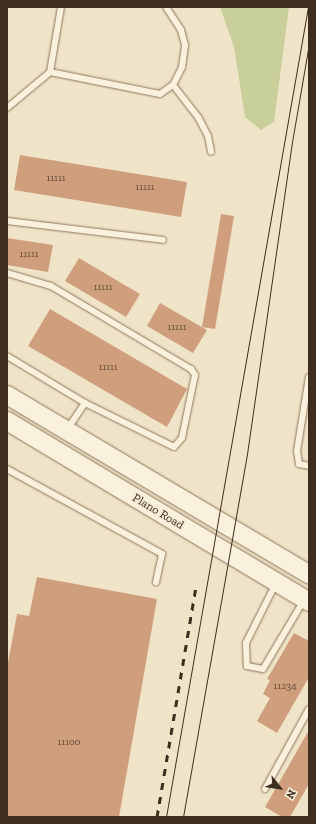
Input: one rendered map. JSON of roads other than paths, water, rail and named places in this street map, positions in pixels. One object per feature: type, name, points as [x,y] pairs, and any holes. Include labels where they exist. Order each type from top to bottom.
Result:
[{"type":"main road","name":"Plano Road","points":[[7,395],[309,574]]},
{"type":"main road","name":"Plano Road","points":[[7,421],[307,601]]},
{"type":"lane","points":[[7,108],[50,72],[61,7]]},
{"type":"lane","points":[[50,72],[160,94],[173,85],[182,67],[185,46],[181,30],[166,7]]},
{"type":"lane","points":[[173,85],[198,117],[208,136],[211,152]]},
{"type":"lane","points":[[7,221],[163,240]]},
{"type":"lane","points":[[7,273],[51,286],[191,369],[196,375],[182,438],[174,447],[85,404],[7,356]]},
{"type":"lane","points":[[309,377],[297,451],[299,464],[309,466]]},
{"type":"lane","points":[[66,431],[85,404]]},
{"type":"lane","points":[[7,469],[162,554],[156,582]]},
{"type":"lane","points":[[276,583],[246,643],[247,666],[263,669],[307,601]]},
{"type":"lane","points":[[265,789],[309,709]]},
{"type":"tram line","points":[[166,817],[308,7]]},
{"type":"tram line","points":[[183,817],[247,454],[292,142],[309,44]]},
{"type":"railway","points":[[157,817],[196,586]]}]
